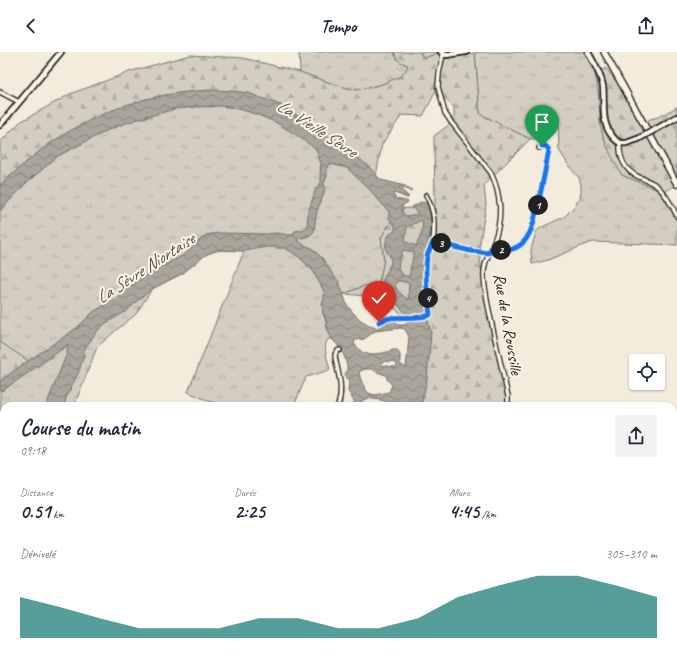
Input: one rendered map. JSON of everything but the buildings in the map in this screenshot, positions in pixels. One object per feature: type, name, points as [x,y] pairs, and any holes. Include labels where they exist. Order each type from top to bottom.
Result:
[{"type":"main road","points":[[604,52],[677,184]]},
{"type":"street","points":[[0,125],[61,52]]},
{"type":"street","points":[[442,53],[446,55],[466,52]]},
{"type":"street","points":[[588,52],[598,72],[602,85],[604,118],[614,139],[620,143],[626,143],[638,139],[677,117]]},
{"type":"street","name":"Rue de la Roussille","points":[[442,53],[438,87],[445,113],[491,173],[495,181],[501,206],[495,241],[486,258],[484,275],[490,318],[508,396],[508,402]]},
{"type":"street","points":[[0,92],[19,102]]},
{"type":"street","points":[[620,143],[620,157],[626,168],[631,173],[658,186],[667,197],[677,216]]},
{"type":"street","points":[[491,248],[500,250],[514,248],[525,240],[531,231],[549,150],[548,147],[545,146],[539,148]]},
{"type":"street","points":[[379,322],[387,318],[406,318],[430,315],[427,282],[427,258],[433,242],[434,227],[432,205],[426,195]]},
{"type":"street","points":[[433,242],[471,251],[489,253]]},
{"type":"street","points":[[339,402],[341,388],[334,356],[337,351],[340,350]]},
{"type":"green space","points":[[299,52],[394,52],[399,61],[408,65],[401,76],[380,85],[356,90],[336,85],[300,72]]},
{"type":"green space","points":[[394,52],[420,52],[425,58],[438,53],[444,57],[475,53],[480,114],[530,139],[484,185],[486,205],[479,248],[481,267],[510,402],[414,402],[422,333],[408,319],[384,300],[368,296],[344,294],[364,286],[379,283],[384,260],[381,238],[398,209],[435,206],[434,136],[454,121],[454,107],[436,91],[423,116],[402,115],[382,144],[375,181],[288,119],[216,98],[88,125],[0,192],[0,142],[20,122],[70,94],[132,71],[190,55],[243,58],[300,72],[336,85],[356,90],[380,85],[401,76],[408,65],[399,61]]},
{"type":"green space","points":[[420,52],[438,52],[438,53],[425,58]]},
{"type":"green space","points":[[585,52],[597,82],[600,103],[600,121],[605,141],[622,175],[656,189],[662,194],[677,221],[677,245],[593,242],[548,260],[532,264],[531,250],[536,232],[540,228],[564,217],[573,208],[580,198],[581,185],[579,178],[559,150],[558,121],[554,120],[548,132],[541,139],[530,139],[480,114],[475,53]]},
{"type":"green space","points":[[606,68],[646,121],[656,118],[677,107],[677,184],[662,194],[656,189],[622,175],[608,149],[601,127],[595,74]]},
{"type":"green space","points":[[186,98],[288,119],[398,209],[381,238],[384,260],[379,283],[364,286],[344,294],[324,298],[323,313],[332,339],[328,339],[326,342],[326,354],[330,370],[306,377],[296,402],[212,402],[188,392],[244,251],[219,250],[211,252],[200,258],[183,273],[152,289],[136,314],[97,347],[76,402],[0,402],[0,385],[29,362],[0,342],[0,192],[88,125]]},
{"type":"green space","points":[[0,342],[30,362],[0,385]]},
{"type":"water","points":[[214,90],[248,93],[280,105],[349,150],[368,166],[381,180],[405,186],[412,191],[399,188],[409,197],[407,198],[395,193],[393,194],[396,199],[408,202],[403,205],[402,209],[406,216],[418,214],[412,207],[420,202],[427,203],[429,205],[431,222],[425,258],[424,281],[427,318],[431,333],[427,379],[422,402],[386,402],[365,399],[360,402],[354,402],[348,391],[349,381],[345,375],[347,366],[345,358],[341,349],[332,339],[327,328],[322,305],[324,291],[313,271],[299,257],[284,248],[273,247],[245,251],[219,250],[207,254],[183,273],[152,289],[127,311],[106,323],[98,330],[85,348],[79,371],[65,402],[48,402],[67,353],[68,345],[2,391],[0,389],[0,381],[71,332],[93,312],[115,299],[127,288],[156,269],[184,255],[206,235],[218,233],[276,233],[292,235],[295,231],[307,228],[308,213],[316,188],[321,183],[321,164],[316,149],[277,123],[243,110],[222,106],[175,109],[135,120],[110,129],[58,156],[26,183],[0,211],[0,185],[24,164],[60,137],[93,119],[127,105],[148,99],[186,92]],"holes":[[[331,164],[347,168],[370,190],[389,212],[389,218],[395,226],[395,231],[387,238],[386,250],[390,257],[391,263],[384,278],[383,284],[390,296],[408,316],[405,325],[397,325],[396,321],[387,321],[382,323],[380,327],[375,328],[362,321],[347,305],[339,282],[322,258],[312,248],[297,240],[298,238],[309,236],[314,231],[316,215],[323,195],[325,187],[324,183],[327,176],[327,167]],[[422,220],[422,230],[416,246],[406,242],[407,227]],[[403,250],[414,252],[409,277],[402,274],[398,269]],[[397,281],[409,283],[408,300],[396,288],[395,284]],[[400,328],[405,329],[409,337],[406,368],[400,364],[400,355],[397,350],[369,355],[367,353],[363,353],[354,344],[355,340],[364,339],[375,331]],[[385,361],[393,361],[397,364],[397,366],[380,365]],[[372,369],[386,375],[387,379],[392,385],[389,392],[375,395],[368,393],[362,383],[359,374],[360,371]]]},
{"type":"waterway","points":[[462,658],[468,658]]},
{"type":"route","points":[[379,322],[387,318],[406,318],[430,315],[427,282],[427,258],[433,242],[471,251],[489,253],[491,248],[510,250],[522,244],[533,226],[549,150],[548,147],[542,146]]},
{"type":"water label","name":"La Vieille Sèvre","points":[[317,128]]},
{"type":"water label","name":"La Sèvre Niortaise","points":[[145,268]]}]
